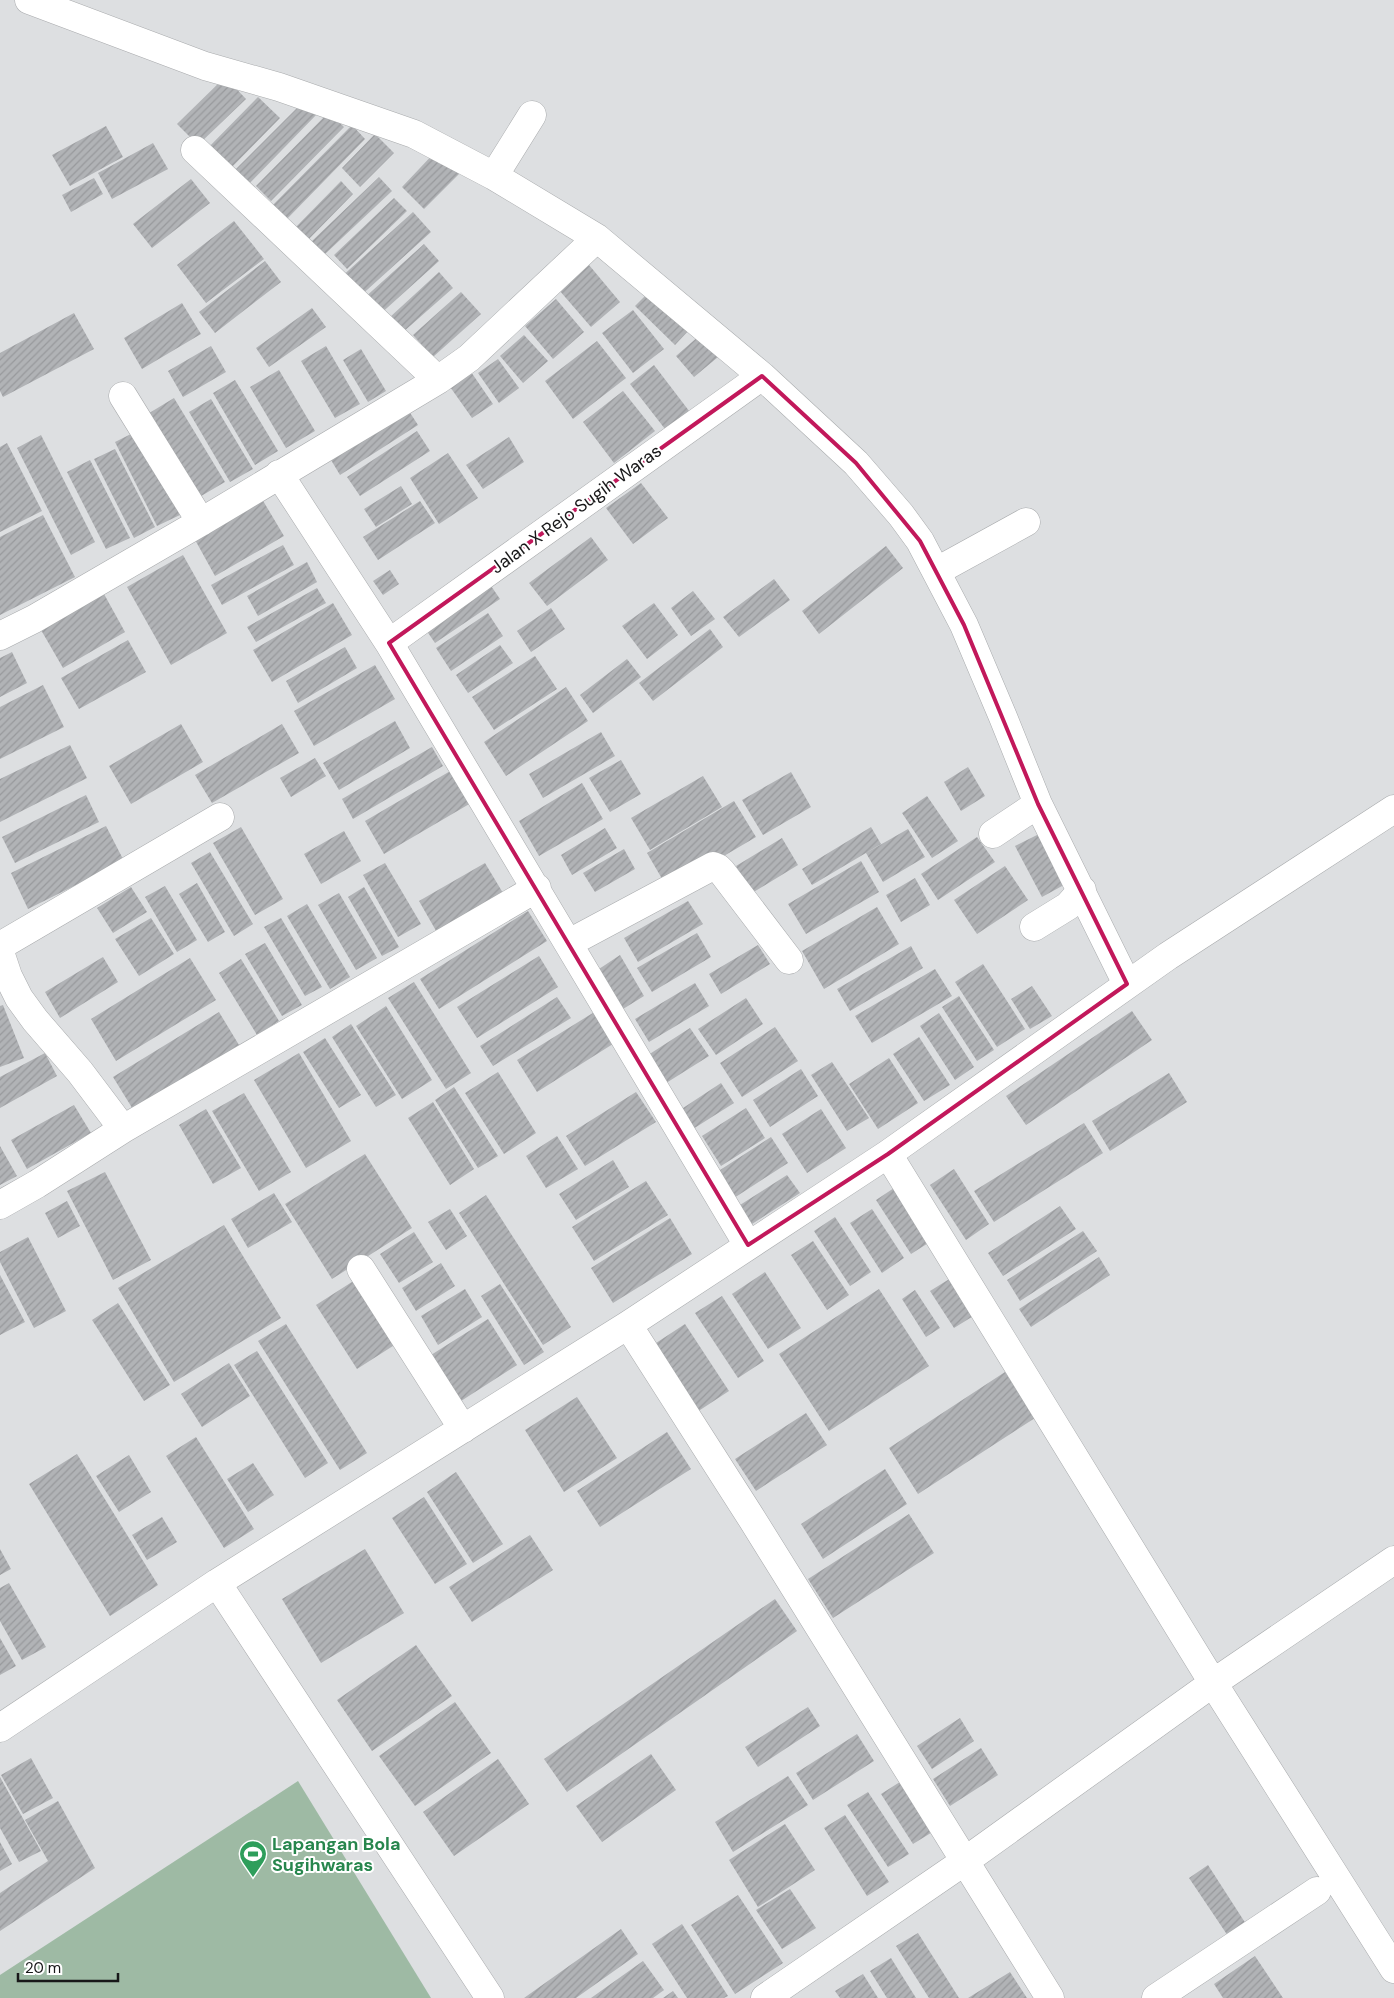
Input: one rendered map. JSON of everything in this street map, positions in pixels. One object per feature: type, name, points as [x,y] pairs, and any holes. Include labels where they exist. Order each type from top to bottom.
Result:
[{"type":"street","points":[[29,0],[205,66],[279,86],[414,134],[496,173],[597,238],[762,376],[856,463],[901,515],[920,541],[947,566],[968,634],[1038,804],[1130,982]]},
{"type":"street","points":[[496,173],[532,115]]},
{"type":"street","points":[[195,150],[438,380]]},
{"type":"street","points":[[0,636],[34,619],[201,522],[438,380],[469,358],[597,238]]},
{"type":"street","name":"Jalan X Rejo Sugih Waras","points":[[389,643],[762,376]]},
{"type":"street","points":[[123,396],[201,522]]},
{"type":"street","points":[[279,474],[389,643],[537,888],[748,1245]]},
{"type":"street","points":[[947,566],[1026,522]]},
{"type":"street","points":[[994,834],[1038,804]]},
{"type":"street","points":[[0,1728],[218,1583],[628,1325],[888,1154],[1168,956],[1394,809]]},
{"type":"street","points":[[0,946],[220,818]]},
{"type":"street","points":[[569,943],[713,866],[722,872],[789,960]]},
{"type":"street","points":[[0,1205],[37,1184],[123,1129],[537,888]]},
{"type":"street","points":[[1034,927],[1068,906],[1082,890]]},
{"type":"street","points":[[0,952],[8,976],[19,998],[35,1020],[80,1072],[123,1129]]},
{"type":"street","points":[[888,1154],[1213,1684],[1394,1969]]},
{"type":"street","points":[[361,1269],[464,1429]]},
{"type":"street","points":[[628,1325],[752,1519],[1050,1998]]},
{"type":"street","points":[[765,1998],[965,1861],[1213,1684],[1394,1560]]},
{"type":"street","points":[[218,1583],[490,1998]]},
{"type":"street","points":[[1156,1998],[1317,1892]]},
{"type":"highlighted area","points":[[762,376],[856,463],[920,541],[964,625],[1038,804],[1127,984],[888,1154],[748,1245],[389,643]]},
{"type":"green space","name":"Lapangan Bola Sugihwaras","points":[[298,1781],[431,1998],[0,1998],[0,1975]]},
{"type":"building","points":[[225,77],[246,99],[198,145],[177,124]]},
{"type":"building","points":[[258,97],[280,118],[227,172],[205,151]]},
{"type":"building","points":[[305,100],[318,113],[244,189],[230,175]]},
{"type":"building","points":[[329,112],[344,127],[271,201],[256,186]]},
{"type":"building","points":[[352,125],[365,139],[285,221],[271,207]]},
{"type":"building","points":[[106,126],[123,157],[70,186],[52,155]]},
{"type":"building","points":[[375,134],[394,153],[360,187],[342,168]]},
{"type":"building","points":[[153,143],[168,169],[112,199],[98,173]]},
{"type":"building","points":[[437,150],[460,173],[424,209],[402,187]]},
{"type":"building","points":[[379,177],[392,191],[324,255],[311,242]]},
{"type":"building","points":[[94,178],[103,194],[71,212],[62,195]]},
{"type":"building","points":[[191,179],[210,203],[152,248],[133,224]]},
{"type":"building","points":[[341,181],[353,194],[306,242],[294,229]]},
{"type":"building","points":[[394,198],[407,211],[347,269],[334,255]]},
{"type":"building","points":[[413,212],[431,232],[357,299],[339,279]]},
{"type":"building","points":[[234,221],[264,259],[206,303],[177,265]]},
{"type":"building","points":[[424,244],[439,261],[377,317],[362,300]]},
{"type":"building","points":[[265,261],[281,282],[215,333],[199,312]]},
{"type":"building","points":[[589,265],[620,302],[591,327],[559,290]]},
{"type":"building","points":[[439,272],[453,288],[402,333],[389,318]]},
{"type":"building","points":[[652,289],[691,328],[675,345],[635,306]]},
{"type":"building","points":[[461,292],[481,314],[433,357],[413,335]]},
{"type":"building","points":[[556,299],[584,332],[553,359],[525,326]]},
{"type":"building","points":[[182,303],[201,334],[142,369],[124,338]]},
{"type":"building","points":[[312,308],[326,327],[269,367],[256,348]]},
{"type":"building","points":[[633,310],[664,349],[633,373],[602,333]]},
{"type":"building","points":[[74,313],[94,349],[3,397],[0,391],[0,353]]},
{"type":"building","points":[[524,335],[548,361],[523,383],[500,356]]},
{"type":"building","points":[[700,335],[718,357],[694,377],[676,356]]},
{"type":"building","points":[[597,341],[626,378],[573,419],[545,381]]},
{"type":"building","points":[[211,346],[226,372],[183,397],[168,371]]},
{"type":"building","points":[[326,346],[360,404],[335,418],[301,361]]},
{"type":"building","points":[[361,349],[386,391],[368,402],[343,360]]},
{"type":"building","points":[[498,359],[519,388],[499,403],[478,373]]},
{"type":"building","points":[[654,365],[696,420],[672,438],[630,384]]},
{"type":"building","points":[[469,369],[493,404],[472,418],[448,384]]},
{"type":"building","points":[[279,370],[315,431],[286,448],[250,387]]},
{"type":"building","points":[[235,380],[278,451],[255,465],[213,393]]},
{"type":"building","points":[[623,391],[655,431],[614,463],[583,422]]},
{"type":"building","points":[[174,398],[225,482],[196,499],[146,415]]},
{"type":"building","points":[[211,399],[253,469],[230,482],[189,412]]},
{"type":"building","points":[[405,405],[418,425],[340,475],[328,455]]},
{"type":"building","points":[[137,431],[180,515],[157,526],[115,442]]},
{"type":"building","points":[[417,431],[430,451],[360,496],[347,477]]},
{"type":"building","points":[[41,435],[95,542],[71,555],[17,448]]},
{"type":"building","points":[[509,437],[524,462],[483,489],[466,465]]},
{"type":"building","points":[[7,443],[42,511],[0,532],[0,447]]},
{"type":"building","points":[[115,449],[155,527],[134,538],[94,459]]},
{"type":"building","points":[[448,453],[478,498],[439,524],[410,478]]},
{"type":"building","points":[[90,460],[130,538],[106,549],[67,472]]},
{"type":"building","points":[[641,483],[668,518],[633,544],[606,508]]},
{"type":"building","points":[[401,486],[412,504],[376,527],[364,509]]},
{"type":"building","points":[[262,499],[284,536],[215,576],[194,538]]},
{"type":"building","points":[[420,501],[435,523],[378,560],[363,537]]},
{"type":"building","points":[[43,515],[75,577],[0,615],[0,537]]},
{"type":"building","points":[[591,537],[608,560],[547,606],[529,583]]},
{"type":"building","points":[[283,545],[294,565],[222,605],[211,585]]},
{"type":"building","points":[[886,546],[903,568],[819,634],[802,611]]},
{"type":"building","points":[[183,555],[227,633],[171,665],[127,587]]},
{"type":"building","points":[[307,562],[317,582],[258,616],[247,596]]},
{"type":"building","points":[[390,570],[399,584],[383,595],[373,581]]},
{"type":"building","points":[[774,579],[790,600],[739,637],[723,617]]},
{"type":"building","points":[[487,580],[500,599],[435,643],[422,624]]},
{"type":"building","points":[[317,588],[326,603],[256,642],[247,627]]},
{"type":"building","points":[[693,591],[715,619],[691,636],[671,608]]},
{"type":"building","points":[[104,594],[125,632],[63,668],[41,630]]},
{"type":"building","points":[[333,603],[352,635],[272,682],[253,650]]},
{"type":"building","points":[[654,603],[678,635],[647,659],[622,626]]},
{"type":"building","points":[[551,608],[565,629],[531,652],[517,631]]},
{"type":"building","points":[[488,613],[503,636],[451,671],[436,648]]},
{"type":"building","points":[[710,629],[723,647],[653,701],[639,683]]},
{"type":"building","points":[[128,640],[146,672],[79,709],[61,678]]},
{"type":"building","points":[[500,645],[513,663],[468,693],[456,675]]},
{"type":"building","points":[[345,647],[357,668],[298,703],[286,681]]},
{"type":"building","points":[[12,652],[27,683],[0,697],[0,658]]},
{"type":"building","points":[[535,656],[557,689],[494,730],[472,697]]},
{"type":"building","points":[[627,659],[641,677],[593,713],[580,695]]},
{"type":"building","points":[[375,665],[395,699],[314,746],[294,711]]},
{"type":"building","points":[[43,685],[64,727],[0,759],[0,707]]},
{"type":"building","points":[[566,687],[588,721],[506,776],[484,742]]},
{"type":"building","points":[[395,721],[410,748],[339,790],[323,763]]},
{"type":"building","points":[[181,724],[203,762],[131,804],[109,766]]},
{"type":"building","points":[[282,724],[299,753],[212,803],[195,775]]},
{"type":"building","points":[[601,732],[615,756],[543,798],[529,774]]},
{"type":"building","points":[[70,745],[87,778],[0,822],[0,779]]},
{"type":"building","points":[[432,747],[443,766],[353,819],[342,799]]},
{"type":"building","points":[[315,758],[326,776],[291,797],[280,778]]},
{"type":"building","points":[[621,760],[641,794],[610,812],[589,778]]},
{"type":"building","points":[[968,767],[985,796],[961,811],[944,782]]},
{"type":"building","points":[[452,770],[471,803],[384,854],[365,821]]},
{"type":"building","points":[[791,772],[811,807],[763,835],[742,800]]},
{"type":"building","points":[[703,776],[722,807],[650,850],[631,818]]},
{"type":"building","points":[[582,783],[603,819],[539,856],[519,821]]},
{"type":"building","points":[[86,795],[99,822],[15,863],[2,837]]},
{"type":"building","points":[[927,796],[958,841],[932,858],[902,813]]},
{"type":"building","points":[[734,801],[756,837],[668,889],[647,853]]},
{"type":"building","points":[[106,826],[124,861],[28,909],[11,873]]},
{"type":"building","points":[[241,827],[283,899],[255,915],[213,843]]},
{"type":"building","points":[[871,827],[881,844],[812,885],[802,869]]},
{"type":"building","points":[[605,828],[617,848],[572,875],[561,855]]},
{"type":"building","points":[[908,829],[925,857],[883,882],[866,853]]},
{"type":"building","points":[[1047,830],[1073,880],[1042,897],[1015,846]]},
{"type":"building","points":[[344,831],[361,861],[321,884],[304,854]]},
{"type":"building","points":[[977,837],[995,862],[938,900],[921,874]]},
{"type":"building","points":[[782,838],[798,865],[752,893],[736,866]]},
{"type":"building","points":[[624,849],[635,869],[595,892],[583,873]]},
{"type":"building","points":[[210,852],[253,924],[234,936],[191,863]]},
{"type":"building","points":[[861,861],[879,892],[806,934],[788,904]]},
{"type":"building","points":[[385,863],[421,924],[398,937],[363,875]]},
{"type":"building","points":[[485,863],[506,898],[439,936],[419,901]]},
{"type":"building","points":[[1005,866],[1028,900],[977,934],[954,900]]},
{"type":"building","points":[[915,878],[930,905],[901,922],[886,895]]},
{"type":"building","points":[[197,883],[225,932],[208,942],[179,894]]},
{"type":"building","points":[[165,886],[197,940],[177,952],[145,897]]},
{"type":"building","points":[[131,887],[147,912],[113,933],[97,908]]},
{"type":"building","points":[[364,887],[399,947],[382,956],[348,897]]},
{"type":"building","points":[[339,893],[377,958],[356,970],[318,905]]},
{"type":"building","points":[[688,901],[703,924],[638,962],[624,938]]},
{"type":"building","points":[[307,904],[350,977],[330,989],[287,916]]},
{"type":"building","points":[[877,907],[899,944],[824,989],[802,951]]},
{"type":"building","points":[[528,911],[547,941],[439,1009],[420,979]]},
{"type":"building","points":[[151,918],[174,954],[139,976],[115,939]]},
{"type":"building","points":[[281,918],[322,987],[305,996],[264,927]]},
{"type":"building","points":[[697,933],[711,957],[652,992],[637,968]]},
{"type":"building","points":[[265,943],[302,1005],[282,1016],[245,954]]},
{"type":"building","points":[[758,945],[770,964],[721,994],[709,974]]},
{"type":"building","points":[[911,946],[923,968],[850,1011],[837,989]]},
{"type":"building","points":[[620,955],[644,996],[623,1009],[599,969]]},
{"type":"building","points":[[539,956],[558,987],[477,1038],[457,1007]]},
{"type":"building","points":[[103,957],[118,982],[60,1018],[45,992]]},
{"type":"building","points":[[190,958],[216,1000],[116,1061],[91,1019]]},
{"type":"building","points":[[241,959],[279,1021],[257,1035],[219,973]]},
{"type":"building","points":[[983,964],[1025,1029],[997,1047],[955,982]]},
{"type":"building","points":[[935,969],[952,996],[872,1043],[855,1016]]},
{"type":"building","points":[[414,982],[471,1073],[446,1089],[388,998]]},
{"type":"building","points":[[695,983],[709,1006],[649,1042],[635,1019]]},
{"type":"building","points":[[1032,986],[1052,1016],[1030,1029],[1011,999]]},
{"type":"building","points":[[959,996],[994,1050],[977,1061],[942,1007]]},
{"type":"building","points":[[557,997],[571,1018],[493,1066],[480,1046]]},
{"type":"building","points":[[746,998],[763,1024],[716,1055],[698,1029]]},
{"type":"building","points":[[3,1005],[24,1058],[0,1067],[0,1006]]},
{"type":"building","points":[[386,1006],[432,1080],[402,1099],[356,1026]]},
{"type":"building","points":[[596,1011],[616,1042],[537,1092],[517,1060]]},
{"type":"building","points":[[1132,1011],[1152,1040],[1026,1125],[1006,1096]]},
{"type":"building","points":[[219,1012],[239,1045],[134,1111],[113,1077]]},
{"type":"building","points":[[939,1013],[974,1067],[955,1080],[920,1026]]},
{"type":"building","points":[[351,1024],[396,1095],[376,1107],[332,1037]]},
{"type":"building","points":[[775,1027],[798,1061],[742,1097],[720,1063]]},
{"type":"building","points":[[690,1028],[709,1056],[663,1085],[645,1057]]},
{"type":"building","points":[[919,1037],[950,1085],[924,1101],[893,1054]]},
{"type":"building","points":[[325,1038],[361,1095],[339,1108],[303,1052]]},
{"type":"building","points":[[45,1053],[57,1076],[0,1108],[0,1077]]},
{"type":"building","points":[[299,1053],[351,1141],[306,1168],[254,1080]]},
{"type":"building","points":[[889,1058],[918,1103],[878,1129],[849,1084]]},
{"type":"building","points":[[832,1062],[869,1118],[847,1131],[811,1075]]},
{"type":"building","points":[[801,1069],[818,1096],[770,1127],[753,1100]]},
{"type":"building","points":[[498,1072],[536,1133],[504,1154],[465,1093]]},
{"type":"building","points":[[1169,1073],[1187,1102],[1110,1151],[1092,1121]]},
{"type":"building","points":[[721,1083],[734,1103],[693,1129],[680,1110]]},
{"type":"building","points":[[454,1087],[498,1156],[478,1168],[435,1100]]},
{"type":"building","points":[[636,1092],[656,1122],[585,1166],[566,1136]]},
{"type":"building","points":[[244,1093],[291,1172],[259,1191],[212,1111]]},
{"type":"building","points":[[433,1102],[474,1169],[450,1185],[408,1118]]},
{"type":"building","points":[[74,1105],[91,1133],[27,1169],[11,1140]]},
{"type":"building","points":[[746,1108],[765,1138],[721,1166],[702,1136]]},
{"type":"building","points":[[206,1109],[241,1168],[213,1184],[179,1125]]},
{"type":"building","points":[[821,1109],[846,1148],[807,1173],[782,1134]]},
{"type":"building","points":[[1084,1123],[1103,1153],[994,1222],[974,1191]]},
{"type":"building","points":[[557,1136],[578,1169],[546,1188],[526,1156]]},
{"type":"building","points":[[771,1137],[788,1163],[734,1198],[717,1172]]},
{"type":"building","points":[[0,1146],[17,1176],[0,1185]]},
{"type":"building","points":[[365,1154],[412,1228],[332,1279],[285,1204]]},
{"type":"building","points":[[613,1160],[629,1187],[576,1220],[559,1194]]},
{"type":"building","points":[[954,1169],[989,1224],[966,1240],[930,1185]]},
{"type":"building","points":[[105,1172],[151,1260],[113,1280],[67,1191]]},
{"type":"building","points":[[787,1175],[800,1193],[752,1224],[740,1205]]},
{"type":"building","points":[[646,1181],[668,1215],[594,1261],[572,1227]]},
{"type":"building","points":[[897,1186],[933,1240],[911,1254],[876,1200]]},
{"type":"building","points":[[274,1193],[292,1222],[248,1248],[231,1219]]},
{"type":"building","points":[[486,1195],[571,1327],[543,1345],[459,1213]]},
{"type":"building","points":[[67,1201],[80,1226],[58,1238],[45,1213]]},
{"type":"building","points":[[1060,1206],[1076,1229],[1003,1276],[988,1253]]},
{"type":"building","points":[[450,1209],[467,1236],[446,1250],[428,1222]]},
{"type":"building","points":[[872,1209],[904,1258],[882,1273],[850,1223]]},
{"type":"building","points":[[835,1217],[871,1272],[850,1286],[814,1231]]},
{"type":"building","points":[[670,1218],[692,1254],[613,1303],[591,1268]]},
{"type":"building","points":[[224,1225],[281,1318],[174,1382],[118,1288]]},
{"type":"building","points":[[1083,1231],[1097,1251],[1020,1301],[1007,1280]]},
{"type":"building","points":[[414,1232],[433,1262],[399,1283],[380,1254]]},
{"type":"building","points":[[28,1237],[66,1311],[34,1328],[0,1262],[0,1252]]},
{"type":"building","points":[[813,1241],[849,1295],[827,1310],[791,1255]]},
{"type":"building","points":[[1099,1257],[1110,1275],[1031,1327],[1019,1309]]},
{"type":"building","points":[[441,1263],[455,1286],[416,1311],[402,1288]]},
{"type":"building","points":[[765,1272],[801,1328],[768,1349],[732,1294]]},
{"type":"building","points":[[0,1275],[25,1322],[0,1335]]},
{"type":"building","points":[[951,1278],[975,1315],[954,1328],[930,1291]]},
{"type":"building","points":[[355,1280],[396,1344],[357,1369],[316,1305]]},
{"type":"building","points":[[500,1284],[544,1352],[524,1365],[481,1296]]},
{"type":"building","points":[[465,1289],[482,1317],[438,1345],[421,1316]]},
{"type":"building","points":[[879,1289],[929,1366],[829,1431],[779,1354]]},
{"type":"building","points":[[915,1290],[940,1328],[926,1337],[902,1299]]},
{"type":"building","points":[[722,1296],[764,1361],[738,1378],[695,1313]]},
{"type":"building","points":[[118,1303],[170,1385],[144,1401],[92,1320]]},
{"type":"building","points":[[488,1319],[517,1365],[461,1401],[431,1355]]},
{"type":"building","points":[[286,1324],[367,1453],[340,1470],[258,1341]]},
{"type":"building","points":[[685,1324],[729,1391],[697,1412],[653,1345]]},
{"type":"building","points":[[257,1351],[328,1463],[305,1478],[234,1365]]},
{"type":"building","points":[[229,1363],[250,1396],[202,1427],[181,1394]]},
{"type":"building","points":[[1005,1372],[1035,1418],[918,1494],[889,1448]]},
{"type":"building","points":[[577,1397],[617,1458],[564,1492],[525,1430]]},
{"type":"building","points":[[806,1413],[827,1445],[756,1491],[735,1459]]},
{"type":"building","points":[[667,1432],[691,1469],[600,1527],[577,1491]]},
{"type":"building","points":[[196,1437],[254,1529],[224,1548],[166,1456]]},
{"type":"building","points":[[77,1454],[158,1585],[110,1616],[29,1484]]},
{"type":"building","points":[[129,1455],[151,1492],[119,1512],[96,1476]]},
{"type":"building","points":[[253,1463],[274,1495],[248,1512],[227,1479]]},
{"type":"building","points":[[885,1469],[907,1504],[823,1559],[801,1524]]},
{"type":"building","points":[[456,1472],[503,1544],[473,1563],[427,1492]]},
{"type":"building","points":[[424,1497],[467,1564],[435,1584],[392,1518]]},
{"type":"building","points":[[909,1514],[934,1553],[833,1618],[808,1579]]},
{"type":"building","points":[[162,1517],[177,1542],[147,1560],[132,1535]]},
{"type":"building","points":[[530,1535],[553,1570],[472,1622],[449,1587]]},
{"type":"building","points":[[0,1549],[11,1569],[0,1575]]},
{"type":"building","points":[[365,1549],[404,1613],[321,1663],[282,1599]]},
{"type":"building","points":[[9,1583],[46,1647],[22,1660],[0,1621],[0,1588]]},
{"type":"building","points":[[775,1599],[797,1631],[567,1792],[544,1759]]},
{"type":"building","points":[[0,1638],[16,1666],[0,1675]]},
{"type":"building","points":[[416,1645],[452,1696],[372,1751],[337,1700]]},
{"type":"building","points":[[455,1702],[491,1753],[415,1806],[379,1756]]},
{"type":"building","points":[[808,1707],[820,1726],[758,1767],[745,1747]]},
{"type":"building","points":[[960,1718],[974,1741],[932,1769],[917,1746]]},
{"type":"building","points":[[857,1734],[874,1761],[813,1800],[796,1773]]},
{"type":"building","points":[[981,1748],[998,1775],[950,1806],[933,1779]]},
{"type":"building","points":[[651,1754],[676,1790],[602,1842],[576,1806]]},
{"type":"building","points":[[31,1758],[53,1798],[23,1814],[1,1775]]},
{"type":"building","points":[[498,1759],[529,1804],[454,1856],[423,1812]]},
{"type":"building","points":[[788,1776],[808,1805],[733,1852],[715,1822]]},
{"type":"building","points":[[0,1777],[41,1851],[19,1862],[0,1828]]},
{"type":"building","points":[[903,1780],[934,1831],[913,1844],[881,1794]]},
{"type":"building","points":[[868,1792],[909,1854],[888,1867],[847,1805]]},
{"type":"building","points":[[58,1801],[95,1868],[0,1931],[0,1893],[48,1861],[25,1820]]},
{"type":"building","points":[[845,1815],[889,1882],[867,1896],[824,1828]]},
{"type":"building","points":[[785,1824],[815,1870],[758,1907],[729,1860]]},
{"type":"building","points":[[0,1842],[12,1864],[0,1871]]},
{"type":"building","points":[[1208,1865],[1246,1924],[1228,1936],[1189,1878]]},
{"type":"building","points":[[790,1889],[816,1928],[782,1949],[756,1910]]},
{"type":"building","points":[[738,1895],[783,1963],[735,1994],[691,1925]]},
{"type":"building","points":[[682,1924],[728,1996],[724,1998],[687,1998],[652,1944]]},
{"type":"building","points":[[621,1929],[638,1954],[576,1998],[524,1998]]},
{"type":"building","points":[[918,1933],[959,1998],[929,1998],[896,1946]]},
{"type":"building","points":[[1255,1956],[1283,1998],[1223,1998],[1214,1984]]},
{"type":"building","points":[[891,1958],[916,1998],[887,1998],[870,1971]]},
{"type":"building","points":[[643,1961],[664,1990],[653,1998],[591,1998]]},
{"type":"building","points":[[1010,1972],[1027,1998],[968,1998]]},
{"type":"building","points":[[863,1974],[878,1998],[840,1998],[835,1991]]},
{"type":"building","points":[[673,1991],[678,1998],[663,1998]]},
{"type":"place","name":"Lapangan Bola Sugihwaras","points":[[253,1878]]}]
